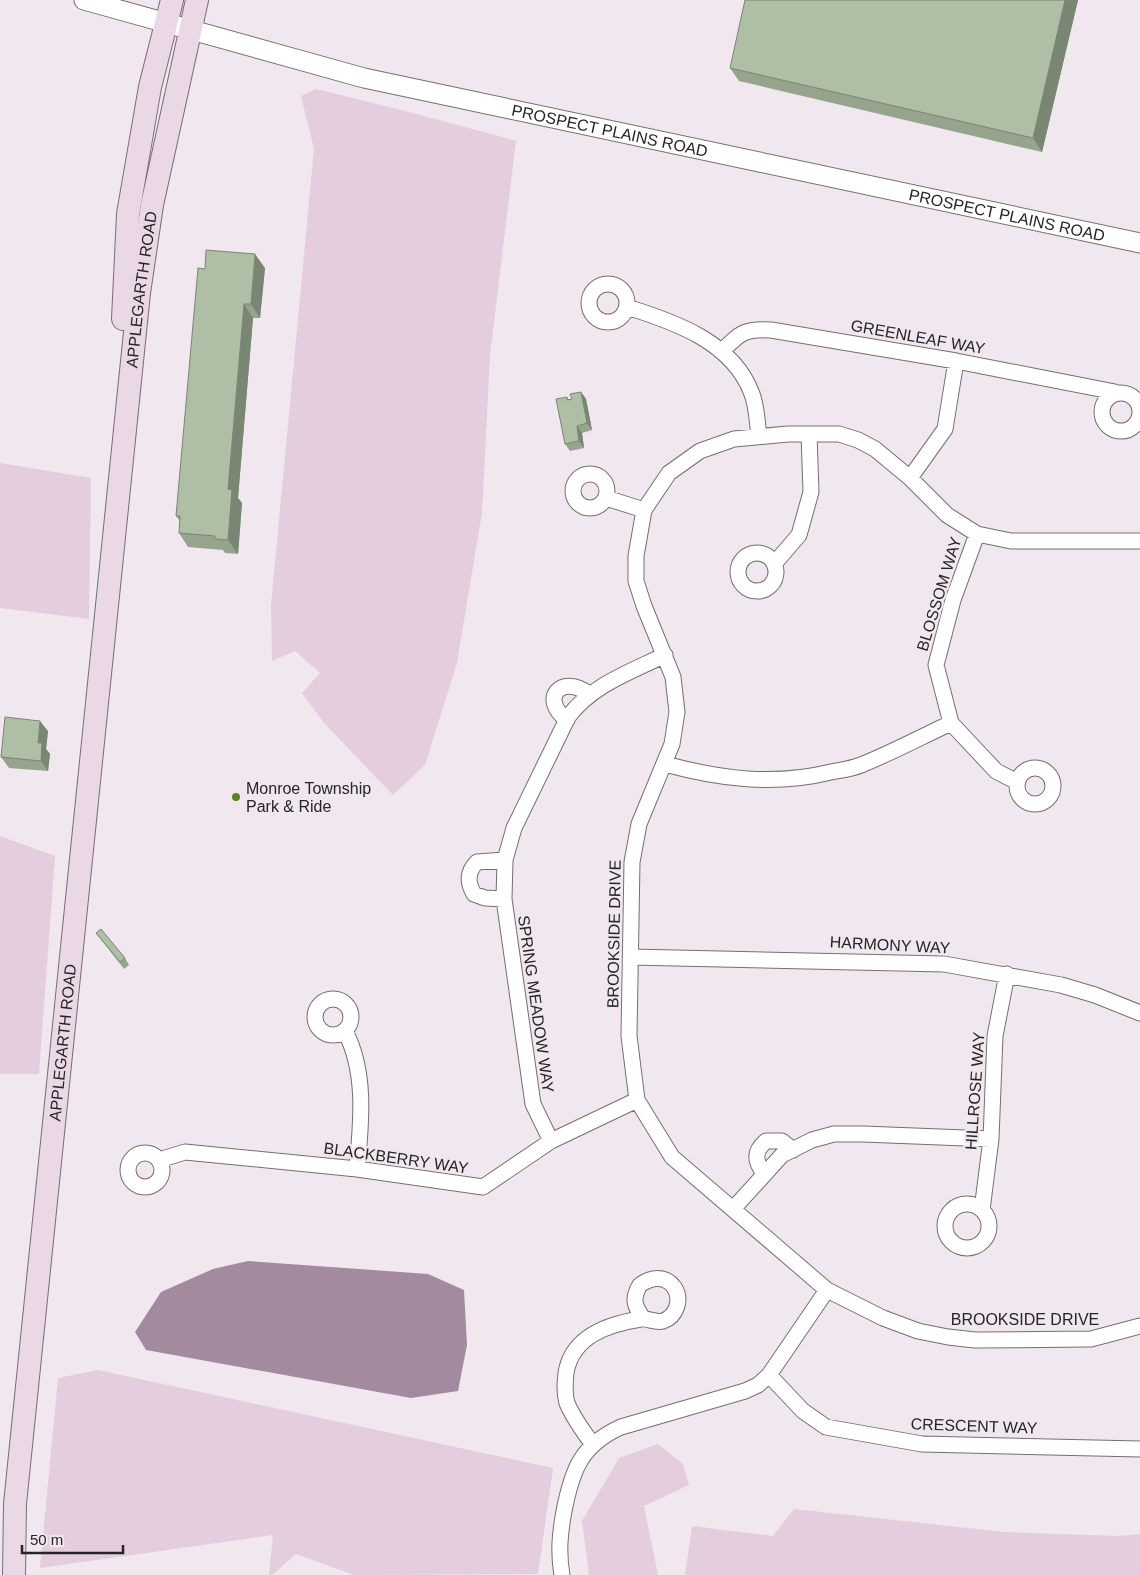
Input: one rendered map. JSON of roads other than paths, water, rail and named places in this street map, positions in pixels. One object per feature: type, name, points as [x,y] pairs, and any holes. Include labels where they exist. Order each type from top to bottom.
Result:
[{"type":"main road","name":"APPLEGARTH ROAD","points":[[110,582],[128,214],[150,87],[172,0]]},
{"type":"main road","name":"APPLEGARTH ROAD","points":[[2,1575],[15,1504],[139,293],[149,223],[196,0]]},
{"type":"main road","name":"APPLEGARTH ROAD","points":[[14,1575],[15,1504]]},
{"type":"street","name":"PROSPECT PLAINS ROAD","points":[[84,0],[364,78],[1140,243]]},
{"type":"street","points":[[627,307],[661,317],[694,332],[722,351],[752,393],[759,436]]},
{"type":"street","name":"GREENLEAF WAY","points":[[722,351],[738,335],[752,328],[956,361],[1115,392]]},
{"type":"street","points":[[910,478],[945,429],[956,361]]},
{"type":"street","points":[[774,564],[799,535],[811,492],[809,434]]},
{"type":"street","name":"BROOKSIDE DRIVE","points":[[1140,541],[1011,541],[977,534],[947,515],[910,478],[876,449],[858,440],[834,434],[759,436],[720,442],[684,461],[665,478],[644,510],[636,556],[636,581],[644,606],[673,677],[677,712],[672,744],[639,824],[634,848],[632,862],[629,1036],[637,1100],[672,1157],[827,1290],[882,1318],[918,1331],[948,1337],[975,1340],[1090,1339],[1113,1335],[1140,1326]]},
{"type":"street","points":[[606,498],[644,510]]},
{"type":"street","name":"BLOSSOM WAY","points":[[977,534],[952,600],[936,665],[951,723],[996,771],[1017,782]]},
{"type":"street","name":"SPRING MEADOW WAY","points":[[551,1141],[533,1104],[504,899],[505,860],[514,828],[567,720],[580,702],[589,694],[665,655]]},
{"type":"street","points":[[567,720],[555,708],[554,700],[556,693],[562,687],[570,685],[579,686],[589,694]]},
{"type":"street","points":[[664,764],[705,775],[732,779],[772,781],[818,775],[859,766],[951,723]]},
{"type":"street","name":"SPRING MEADOW WAY","points":[[504,899],[485,898],[474,894],[470,887],[468,876],[470,869],[477,862],[505,860]]},
{"type":"street","name":"HARMONY WAY","points":[[631,957],[944,964],[1006,974],[1087,993],[1140,1013]]},
{"type":"street","name":"HILLROSE WAY","points":[[982,1210],[991,1139],[995,1036],[1006,974]]},
{"type":"street","points":[[345,1031],[354,1048],[362,1109],[357,1169]]},
{"type":"street","name":"BLACKBERRY WAY","points":[[159,1160],[184,1152],[357,1169],[483,1188],[551,1141],[637,1100]]},
{"type":"street","points":[[733,1210],[782,1155],[812,1140],[834,1134],[991,1139]]},
{"type":"street","points":[[764,1174],[756,1162],[759,1146],[766,1141],[782,1141],[793,1150]]},
{"type":"street","points":[[562,1575],[558,1548],[570,1479],[577,1465],[593,1445],[609,1432],[621,1427],[745,1391],[758,1384],[769,1375],[827,1290]]},
{"type":"street","points":[[593,1445],[567,1402],[564,1386],[567,1368],[575,1349],[595,1332],[643,1318]]},
{"type":"street","name":"CRESCENT WAY","points":[[769,1375],[803,1411],[826,1427],[922,1444],[1140,1449]]},
{"type":"place","name":"Monroe Township Park & Ride","points":[[236,797]]}]
